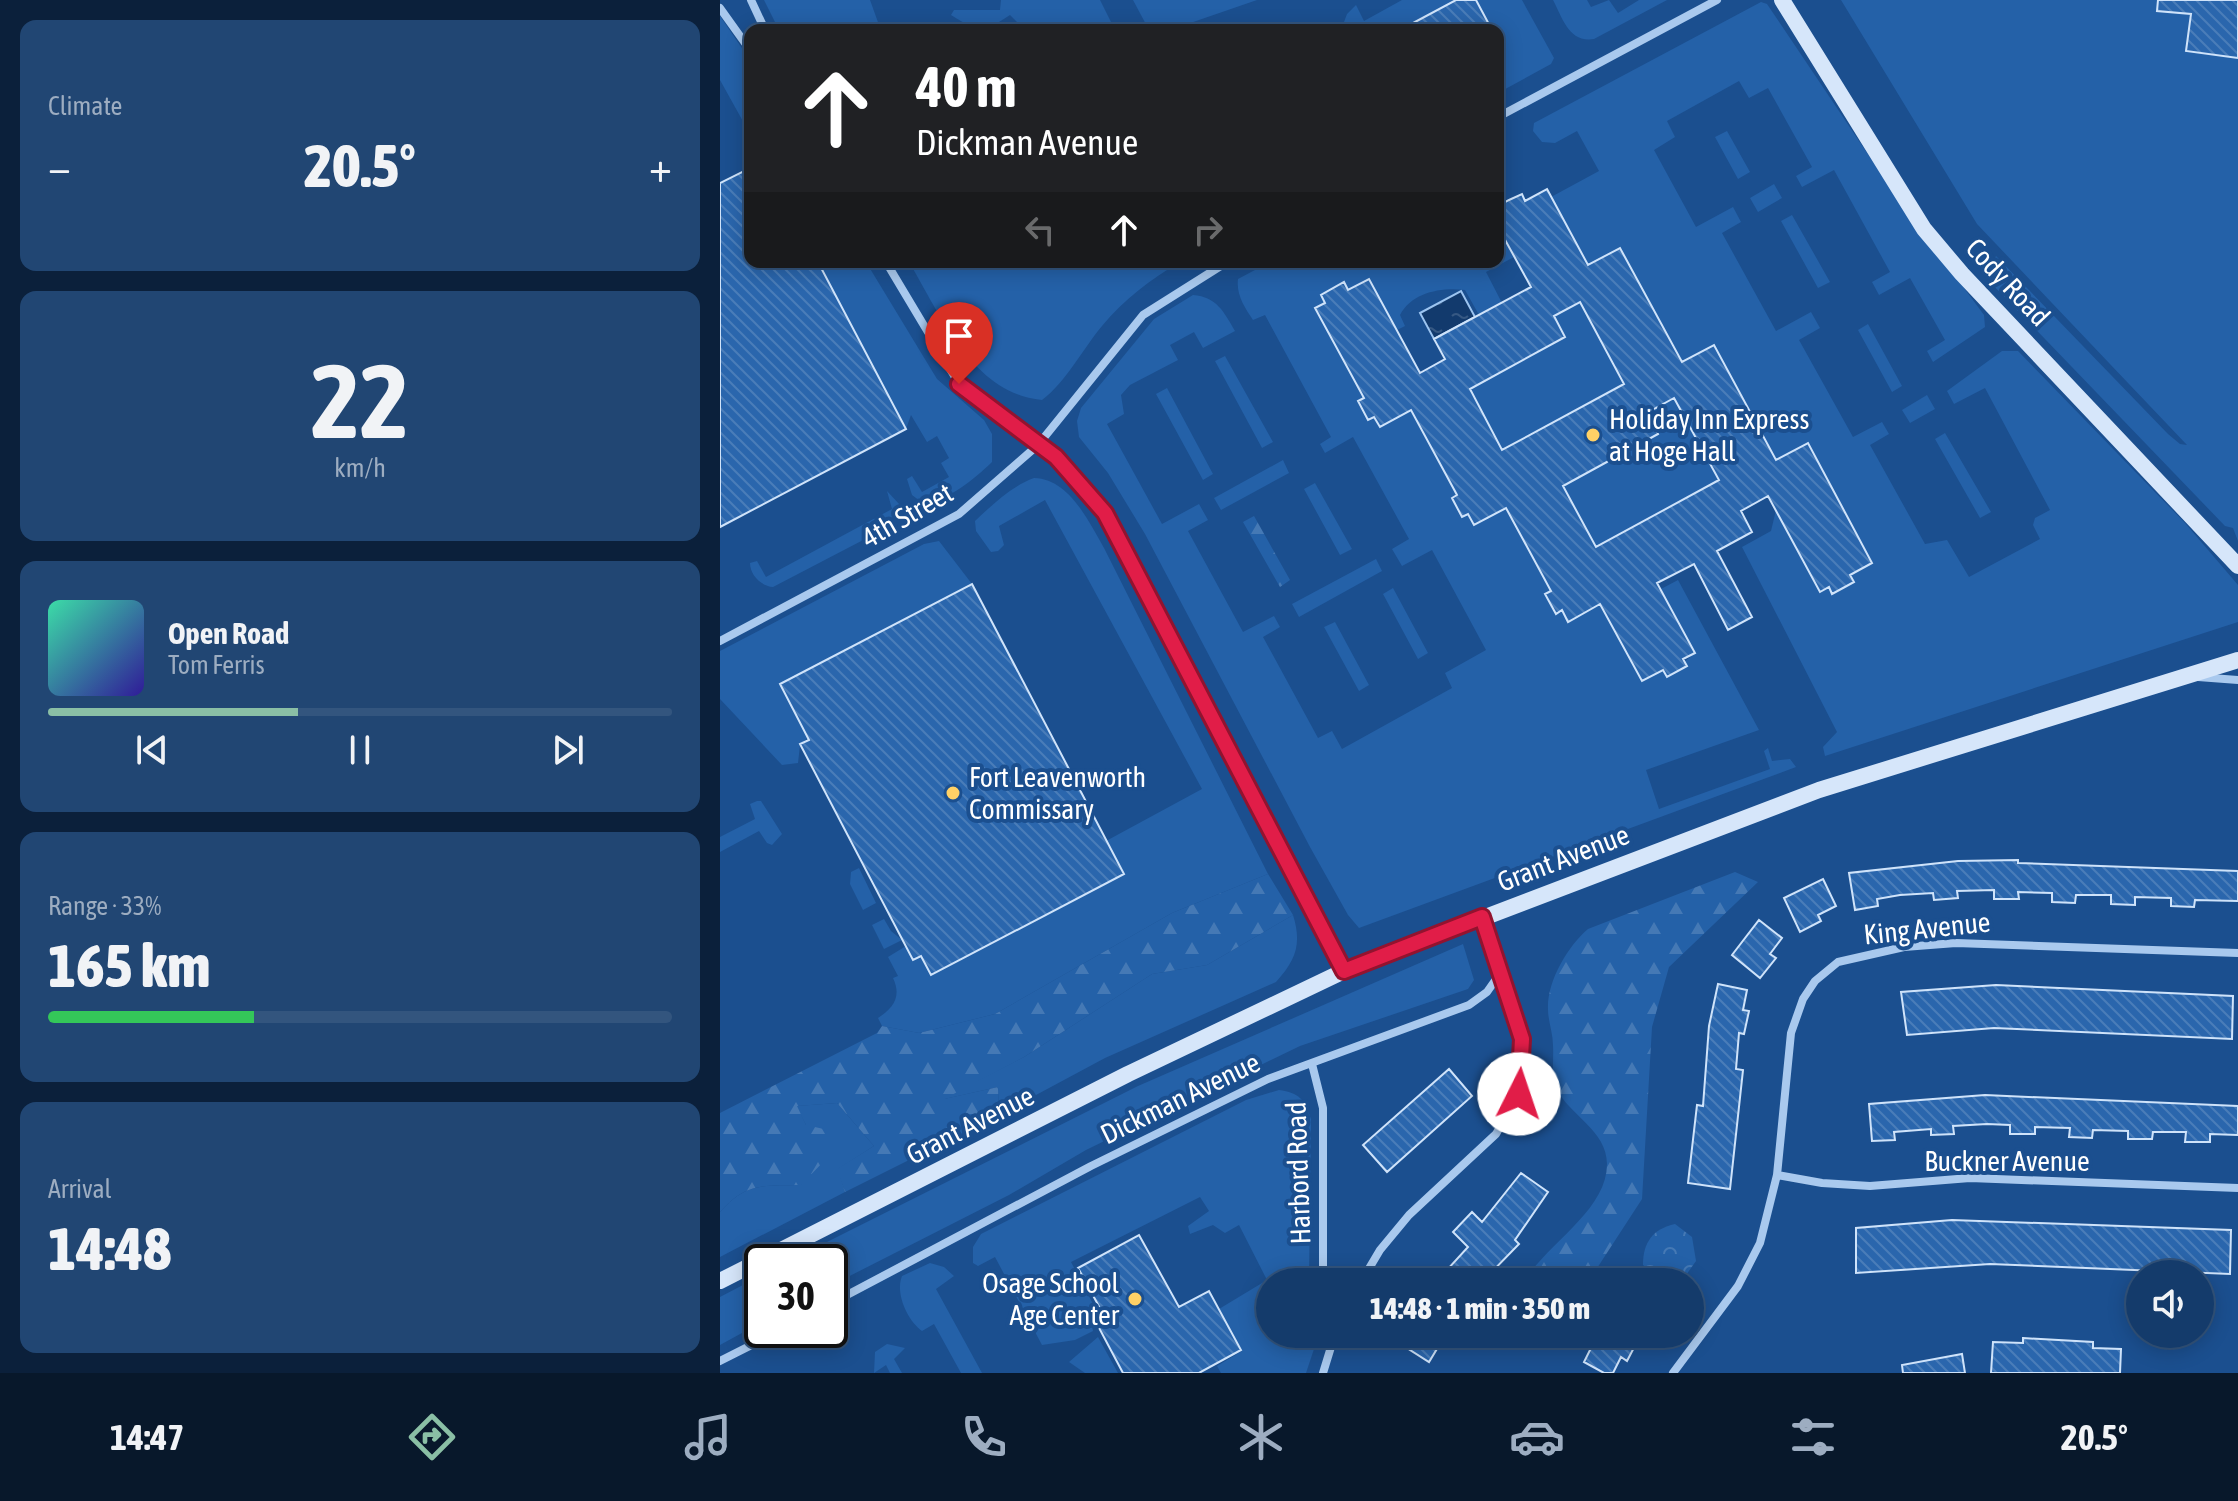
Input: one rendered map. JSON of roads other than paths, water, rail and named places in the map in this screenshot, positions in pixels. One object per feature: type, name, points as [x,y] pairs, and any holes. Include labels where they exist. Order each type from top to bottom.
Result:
[{"type":"main road","name":"Cody Road","points":[[1782,0],[1924,229],[1962,274],[2238,566]]},
{"type":"main road","name":"Grant Avenue","points":[[720,1281],[1128,1074],[1344,971],[1819,790],[2238,660]]},
{"type":"street","points":[[751,0],[762,24]]},
{"type":"street","points":[[1504,114],[1717,0]]},
{"type":"street","points":[[720,8],[744,42]]},
{"type":"street","points":[[890,268],[959,384],[1056,457],[1105,513],[1344,971]]},
{"type":"street","name":"4th Street","points":[[720,641],[959,514],[1038,445],[1143,315],[1217,268]]},
{"type":"street","points":[[2185,676],[2238,680]]},
{"type":"street","points":[[1369,1268],[1409,1215],[1496,1134],[1519,1094],[1522,1039],[1482,917]]},
{"type":"street","name":"King Avenue","points":[[1673,1373],[1738,1286],[1760,1243],[1777,1175],[1791,1033],[1803,999],[1815,981],[1838,962],[1893,949],[1956,943],[2238,953]]},
{"type":"street","name":"Dickman Avenue","points":[[848,1294],[1091,1166],[1268,1079],[1469,1005],[1487,992],[1499,975]]},
{"type":"street","name":"Harbord Road","points":[[1312,1064],[1323,1108],[1323,1268]]},
{"type":"street","name":"Buckner Avenue","points":[[1777,1175],[1822,1183],[1870,1186],[1970,1178],[2238,1188]]},
{"type":"street","points":[[720,1361],[746,1348]]},
{"type":"street","points":[[1323,1373],[1331,1348]]},
{"type":"water","points":[[1461,291],[1475,317],[1434,339],[1420,313]]},
{"type":"place","name":"Holiday Inn Express at Hoge Hall","points":[[1593,435]]},
{"type":"place","name":"Fort Leavenworth Commissary","points":[[953,793]]},
{"type":"place","name":"Osage School Age Center","points":[[1135,1299]]}]
